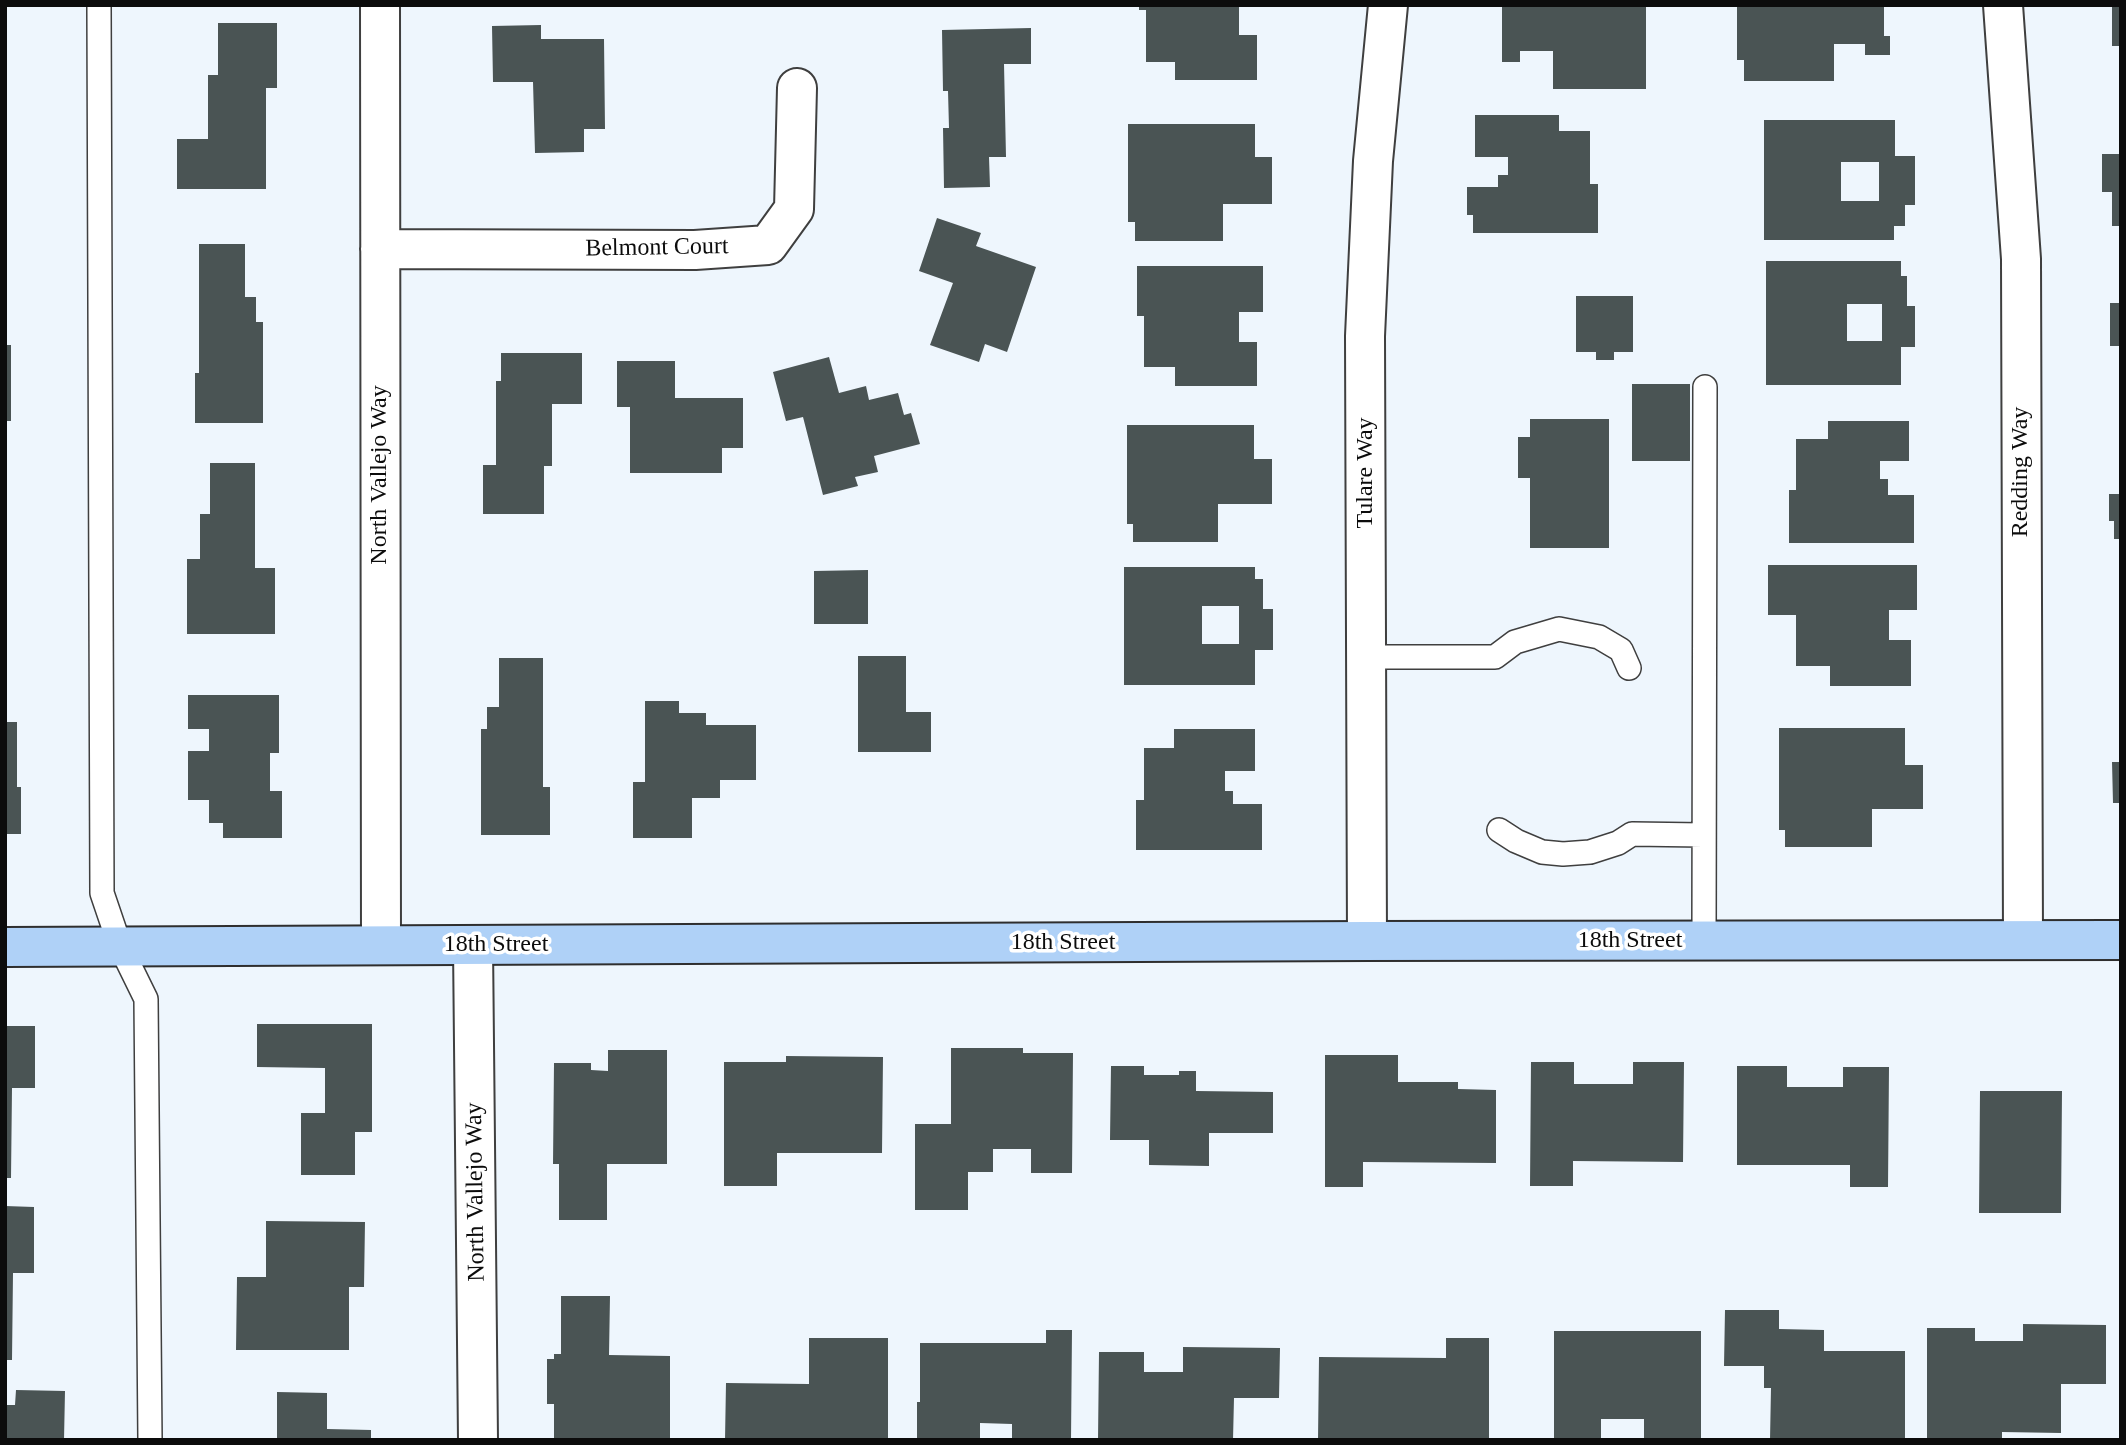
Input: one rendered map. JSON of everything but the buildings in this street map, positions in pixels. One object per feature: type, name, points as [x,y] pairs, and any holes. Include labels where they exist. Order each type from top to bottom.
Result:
[{"type":"main road","name":"18th Street","points":[[5,947],[2121,940]]},
{"type":"street","name":"North Vallejo Way","points":[[380,5],[381,945]]},
{"type":"street","name":"Tulare Way","points":[[1367,941],[1365,336],[1373,161],[1388,5]]},
{"type":"street","name":"Redding Way","points":[[2003,5],[2021,259],[2023,940]]},
{"type":"street","name":"Belmont Court","points":[[380,249],[695,250],[768,245],[794,209],[797,88]]},
{"type":"street","name":"North Vallejo Way","points":[[473,945],[478,1440]]},
{"type":"lane","points":[[99,5],[102,893],[120,946],[146,999],[150,1440]]},
{"type":"lane","points":[[1704,941],[1705,387]]},
{"type":"lane","points":[[1367,657],[1495,657],[1514,642],[1559,629],[1599,637],[1621,650],[1629,668]]},
{"type":"lane","points":[[1499,830],[1542,852],[1563,854],[1590,852],[1618,843],[1632,834],[1703,835]]}]
